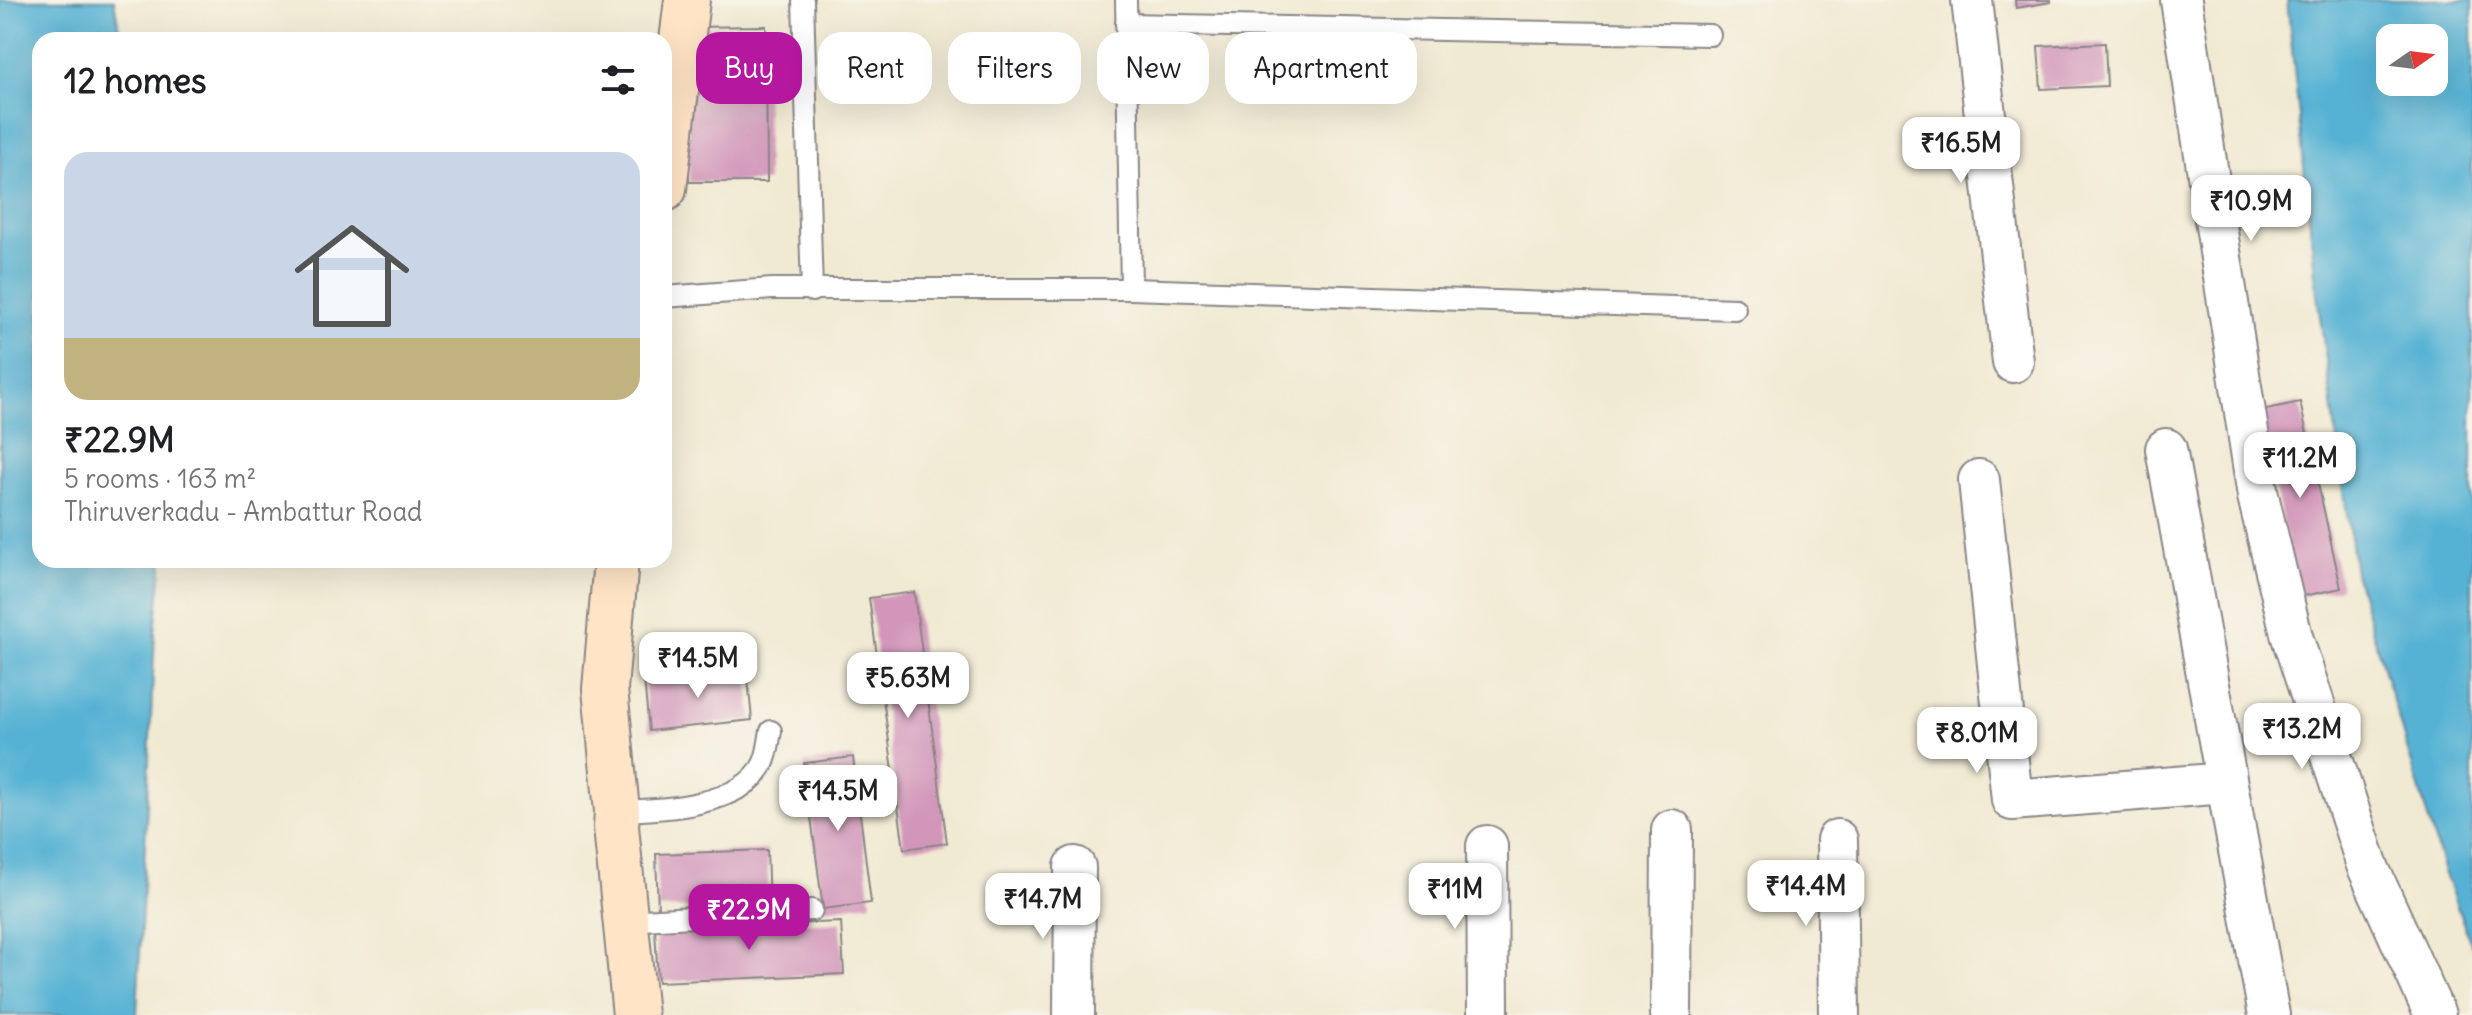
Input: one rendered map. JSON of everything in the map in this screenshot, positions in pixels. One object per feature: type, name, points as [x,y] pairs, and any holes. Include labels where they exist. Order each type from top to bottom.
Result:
[{"type":"main road","points":[[672,123],[687,0]]},
{"type":"main road","points":[[615,568],[605,689],[635,1015]]},
{"type":"street","points":[[1972,0],[2013,362]]},
{"type":"street","points":[[2181,0],[2258,496],[2292,637],[2367,865],[2435,1015]]},
{"type":"street","points":[[2166,449],[2269,1015]]},
{"type":"street","points":[[1979,480],[2012,800],[2226,783]]},
{"type":"street","points":[[1671,1015],[1672,830]]},
{"type":"street","points":[[1837,840],[1839,1015]]},
{"type":"street","points":[[1487,846],[1488,1015]]},
{"type":"street","points":[[1074,1015],[1075,867]]},
{"type":"lane","points":[[803,0],[812,291]]},
{"type":"lane","points":[[1126,0],[1131,289]]},
{"type":"lane","points":[[1126,24],[1710,35]]},
{"type":"lane","points":[[672,296],[772,289],[1131,289],[1735,309]]},
{"type":"lane","points":[[617,811],[696,805],[744,786],[764,763],[771,731]]},
{"type":"lane","points":[[625,921],[812,910]]},
{"type":"water","points":[[0,0],[114,0],[120,32],[32,32],[32,568],[162,568],[155,632],[137,1015],[0,1015]]},
{"type":"water","points":[[2287,0],[2472,0],[2472,947],[2443,869],[2355,573],[2317,294]]},
{"type":"building","points":[[2015,0],[2051,0],[2051,2],[2016,8]]},
{"type":"building","points":[[766,26],[766,32],[696,32],[696,104],[766,104],[767,182],[689,182],[688,27]]},
{"type":"building","points":[[2105,43],[2107,86],[2041,89],[2038,46]]},
{"type":"building","points":[[2300,402],[2341,588],[2299,597],[2258,411]]},
{"type":"building","points":[[914,592],[947,843],[904,849],[869,598]]},
{"type":"building","points":[[747,669],[752,720],[649,731],[644,679]]},
{"type":"building","points":[[853,757],[871,903],[823,909],[804,763]]},
{"type":"building","points":[[767,850],[769,905],[658,909],[656,854]]},
{"type":"building","points":[[841,922],[844,974],[658,982],[655,929]]}]
